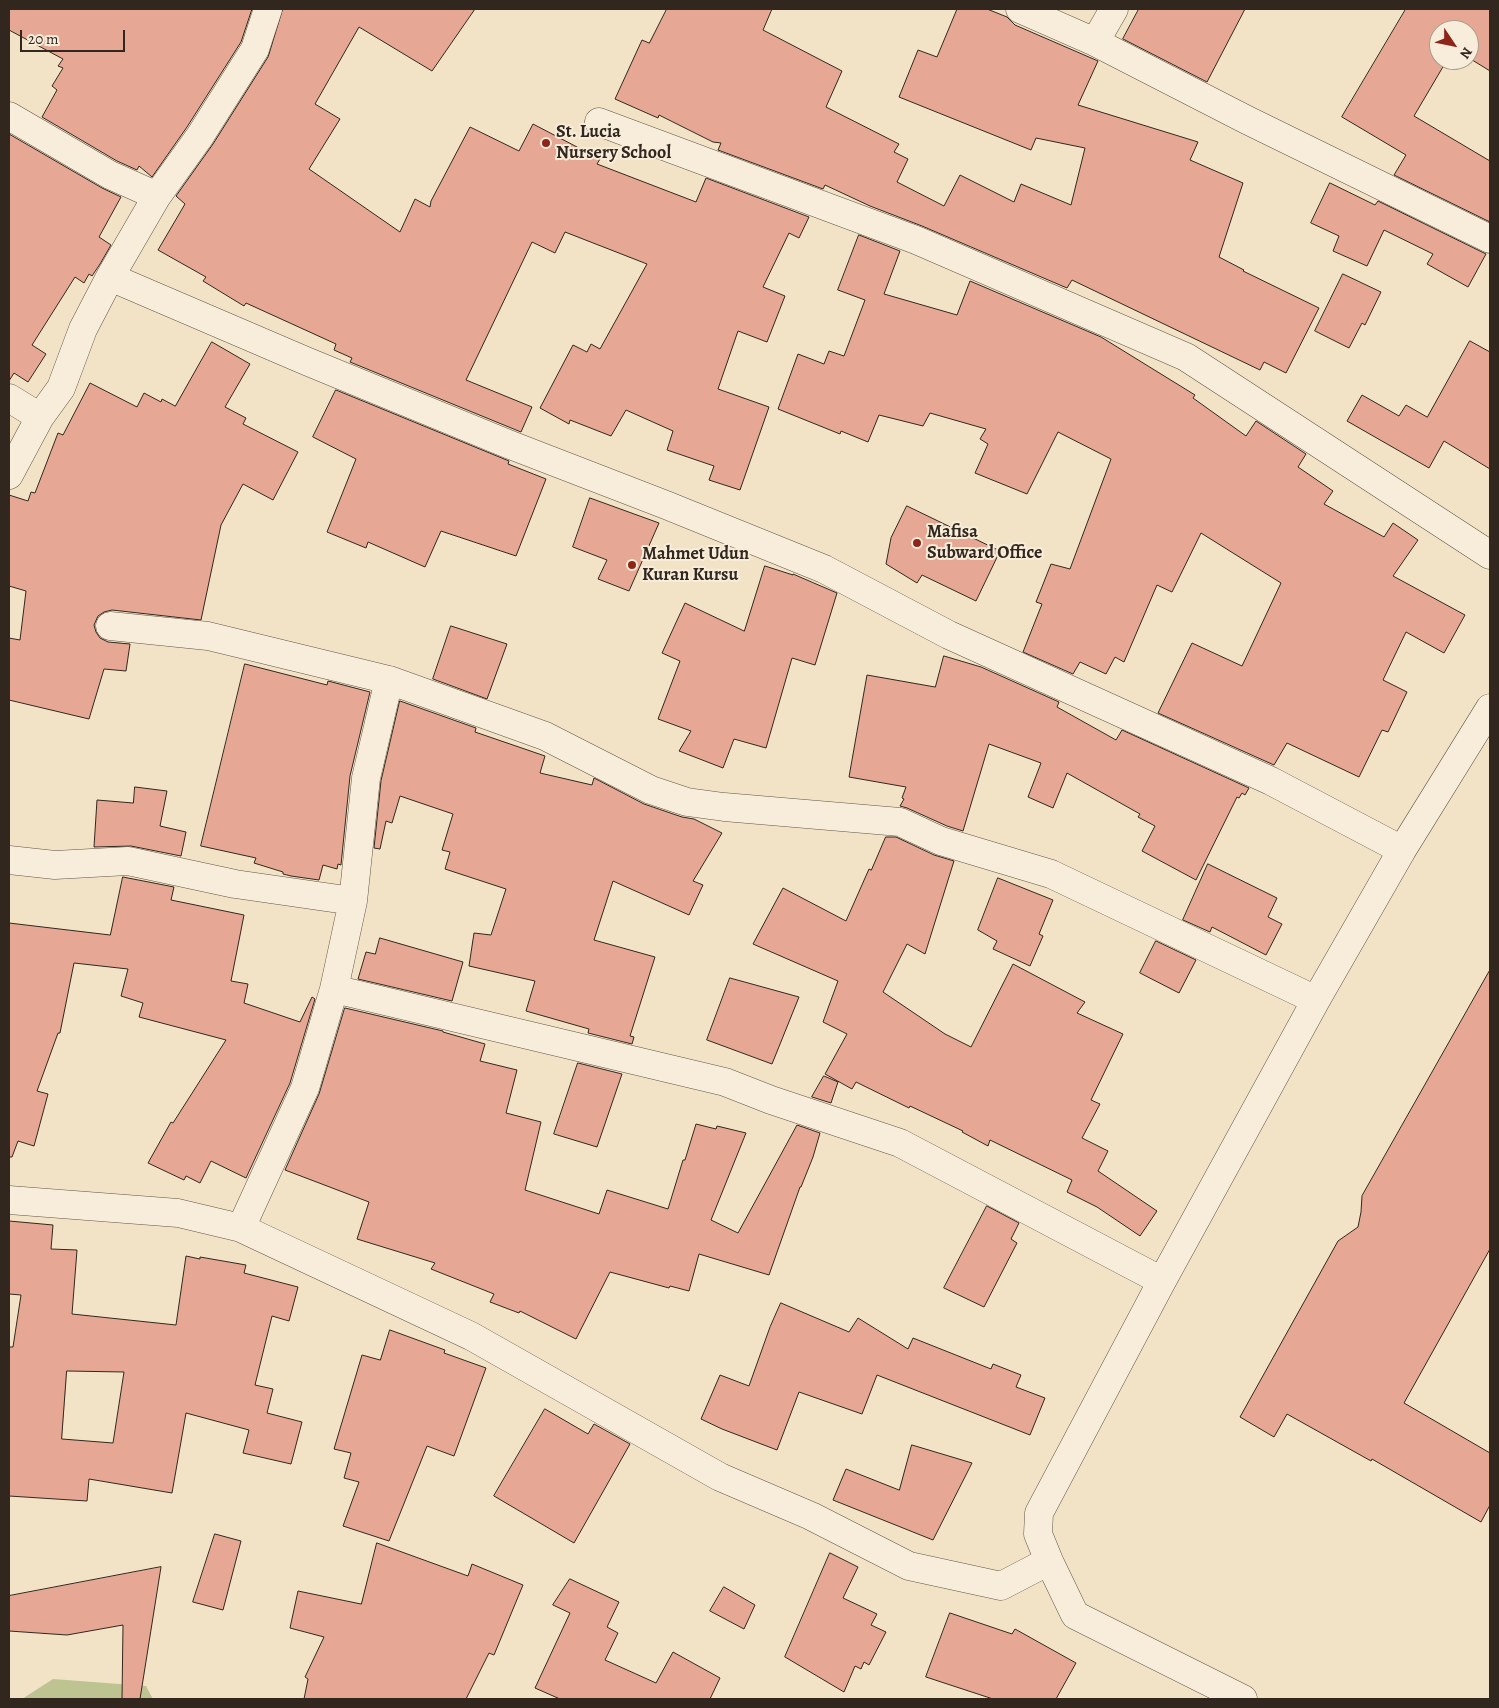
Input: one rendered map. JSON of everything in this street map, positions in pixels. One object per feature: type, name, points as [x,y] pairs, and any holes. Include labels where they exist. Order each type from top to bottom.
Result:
[{"type":"street","points":[[9,475],[40,417],[61,388],[83,329],[110,278],[158,196],[200,136],[255,49],[268,9]]},
{"type":"street","points":[[1020,9],[1095,42],[1247,120],[1490,239]]},
{"type":"street","points":[[1095,42],[1114,9]]},
{"type":"street","points":[[9,116],[110,175],[158,196]]},
{"type":"street","points":[[599,122],[916,240],[1186,357],[1490,555]]},
{"type":"street","points":[[110,278],[498,440],[824,569],[949,635],[1271,781],[1402,850]]},
{"type":"street","points":[[9,398],[40,417]]},
{"type":"street","points":[[110,626],[208,636],[389,680],[545,736],[651,790],[687,802],[724,807],[900,822],[941,841],[1051,874],[1316,1000]]},
{"type":"street","points":[[241,1228],[305,1088],[334,990],[353,901],[366,778],[389,680]]},
{"type":"street","points":[[1243,1699],[1075,1615],[1038,1534],[1039,1513],[1162,1280],[1316,1000],[1402,850],[1490,708]]},
{"type":"street","points":[[9,860],[55,866],[128,861],[235,884],[353,901]]},
{"type":"street","points":[[334,990],[725,1082],[771,1100],[900,1143],[1162,1280]]},
{"type":"street","points":[[9,1200],[178,1212],[241,1228],[471,1336],[720,1478],[811,1516],[909,1566],[1001,1586],[1049,1561]]},
{"type":"green space","points":[[53,1679],[146,1686],[153,1699],[22,1699]]},
{"type":"building","points":[[9,9],[252,9],[241,42],[187,127],[152,177],[139,166],[137,170],[117,161],[42,117],[57,90],[52,86],[63,68],[58,66],[63,59],[9,30]]},
{"type":"building","points":[[283,9],[475,9],[432,71],[359,27],[315,104],[340,119],[309,169],[400,232],[415,199],[430,207],[431,201],[470,127],[519,151],[533,124],[600,159],[597,164],[696,202],[706,178],[809,217],[799,238],[789,233],[763,287],[785,296],[767,342],[738,331],[718,389],[769,407],[740,490],[709,480],[714,466],[667,450],[673,431],[626,410],[611,436],[570,420],[569,424],[540,408],[573,345],[587,352],[591,344],[600,349],[647,264],[565,232],[555,253],[532,242],[466,380],[532,407],[521,432],[350,362],[352,358],[334,350],[336,344],[246,303],[244,306],[203,281],[206,277],[158,250],[185,204],[176,196],[213,144],[268,57]]},
{"type":"building","points":[[667,9],[772,9],[763,30],[842,71],[826,107],[899,144],[894,152],[908,159],[897,182],[944,206],[960,175],[1014,202],[1021,184],[1071,205],[1085,148],[1036,138],[1031,150],[899,97],[918,50],[937,57],[957,9],[987,9],[1007,17],[1015,25],[1098,61],[1078,105],[1198,142],[1190,160],[1243,183],[1219,257],[1243,271],[1319,308],[1286,373],[1264,362],[1260,370],[1072,280],[1067,288],[922,226],[870,206],[825,185],[823,189],[718,150],[721,143],[713,142],[659,115],[658,118],[615,99],[642,40],[649,43]]},
{"type":"building","points":[[1139,9],[1245,9],[1207,82],[1123,39]]},
{"type":"building","points":[[1406,9],[1490,9],[1490,71],[1479,64],[1479,20],[1429,20],[1429,70],[1441,70],[1414,116],[1490,161],[1490,222],[1394,175],[1406,155],[1342,117]]},
{"type":"building","points":[[9,134],[121,197],[99,237],[111,245],[100,264],[92,276],[89,274],[84,283],[75,277],[32,345],[46,354],[28,382],[14,373],[9,381]]},
{"type":"building","points":[[1330,183],[1375,205],[1378,201],[1486,254],[1468,287],[1427,264],[1433,254],[1384,230],[1367,266],[1333,251],[1339,236],[1311,223]]},
{"type":"building","points":[[859,235],[900,251],[884,294],[957,315],[970,281],[1101,337],[1195,395],[1193,398],[1246,436],[1256,421],[1306,454],[1298,467],[1333,491],[1324,504],[1384,537],[1393,523],[1418,540],[1393,576],[1465,615],[1444,653],[1406,632],[1383,680],[1407,692],[1388,732],[1382,730],[1359,777],[1287,743],[1274,765],[1158,713],[1192,643],[1242,666],[1281,583],[1201,533],[1172,592],[1157,585],[1124,662],[1115,657],[1106,674],[1080,662],[1073,674],[1023,652],[1042,604],[1036,602],[1051,564],[1070,569],[1111,459],[1058,432],[1027,494],[975,473],[988,444],[980,439],[986,429],[930,413],[923,426],[879,415],[868,442],[841,431],[840,434],[778,409],[798,354],[824,364],[829,351],[844,356],[865,300],[838,290]]},
{"type":"building","points":[[1343,274],[1381,292],[1365,325],[1362,323],[1349,348],[1315,331]]},
{"type":"building","points":[[1470,341],[1490,352],[1490,469],[1444,441],[1429,468],[1347,421],[1362,395],[1399,416],[1406,405],[1427,417]]},
{"type":"building","points":[[212,342],[250,364],[225,407],[246,418],[243,424],[298,452],[273,500],[243,484],[221,525],[201,620],[112,610],[98,616],[94,625],[100,638],[108,642],[130,644],[126,671],[104,669],[89,719],[9,700],[9,638],[20,640],[26,591],[9,586],[9,495],[28,501],[31,492],[35,493],[58,433],[63,435],[90,383],[137,407],[144,393],[161,402],[162,399],[175,406]]},
{"type":"building","points":[[336,390],[509,461],[508,464],[546,479],[516,556],[441,531],[425,567],[368,542],[366,548],[327,532],[356,459],[313,437]]},
{"type":"building","points":[[590,498],[659,523],[629,591],[598,579],[607,560],[573,547]]},
{"type":"building","points":[[907,506],[1000,551],[976,601],[922,575],[917,583],[886,564],[891,538]]},
{"type":"building","points":[[765,566],[793,574],[837,593],[815,665],[792,658],[766,748],[734,739],[723,768],[679,751],[691,731],[658,719],[680,661],[662,653],[685,603],[744,631]]},
{"type":"building","points":[[451,626],[507,644],[487,699],[433,679]]},
{"type":"building","points":[[944,656],[981,667],[1059,702],[1057,707],[1116,740],[1122,730],[1249,788],[1245,795],[1242,793],[1239,798],[1237,797],[1196,880],[1142,851],[1155,826],[1138,817],[1140,814],[1067,773],[1053,808],[1028,797],[1041,763],[989,744],[963,831],[900,806],[904,799],[902,798],[906,787],[849,777],[867,675],[935,687]]},
{"type":"building","points":[[245,664],[327,685],[328,681],[370,692],[350,776],[341,865],[338,864],[337,869],[323,865],[319,880],[283,874],[283,872],[254,863],[256,858],[201,846]]},
{"type":"building","points":[[400,701],[476,728],[475,732],[545,756],[540,773],[592,785],[594,778],[644,804],[682,817],[694,819],[722,833],[693,881],[703,885],[689,915],[613,881],[594,940],[655,957],[630,1036],[634,1037],[632,1044],[588,1033],[589,1029],[526,1011],[535,981],[469,966],[474,933],[491,935],[506,889],[445,869],[450,852],[442,850],[453,814],[400,796],[392,823],[386,821],[380,849],[374,848],[381,781]]},
{"type":"building","points":[[135,787],[167,791],[160,826],[186,832],[181,856],[131,846],[94,847],[97,800],[133,803]]},
{"type":"building","points":[[886,837],[896,837],[934,855],[954,861],[925,954],[907,944],[883,992],[945,1034],[971,1047],[1013,964],[1085,1002],[1077,1013],[1123,1034],[1091,1100],[1100,1104],[1082,1138],[1108,1151],[1098,1171],[1157,1211],[1140,1236],[1097,1207],[1067,1192],[1072,1180],[990,1140],[988,1146],[963,1131],[910,1106],[909,1108],[856,1082],[852,1089],[825,1074],[847,1034],[823,1022],[838,981],[753,944],[783,888],[846,921],[869,869],[871,870]]},
{"type":"building","points":[[1208,864],[1277,898],[1268,917],[1282,924],[1266,955],[1212,927],[1210,932],[1183,920]]},
{"type":"building","points":[[123,877],[174,887],[171,900],[244,915],[231,981],[248,984],[244,1003],[300,1022],[312,997],[315,999],[290,1083],[246,1178],[211,1161],[200,1183],[186,1176],[184,1180],[148,1163],[171,1122],[173,1123],[226,1040],[139,1017],[143,1003],[121,996],[128,969],[74,963],[60,1033],[58,1033],[37,1091],[48,1094],[34,1146],[18,1141],[12,1157],[9,1157],[9,923],[110,935]]},
{"type":"building","points":[[998,878],[1053,900],[1039,934],[1043,936],[1030,966],[993,949],[997,941],[978,930]]},
{"type":"building","points":[[380,938],[463,962],[452,1001],[358,979],[366,952],[375,954]]},
{"type":"building","points":[[1156,941],[1196,960],[1179,993],[1140,973]]},
{"type":"building","points":[[1490,970],[1490,1249],[1404,1403],[1490,1453],[1490,1505],[1481,1522],[1372,1459],[1371,1461],[1287,1414],[1274,1437],[1240,1417],[1338,1241],[1358,1227],[1362,1196]]},
{"type":"building","points":[[730,978],[799,997],[772,1064],[707,1040]]},
{"type":"building","points":[[345,1008],[443,1031],[485,1044],[480,1061],[517,1070],[506,1113],[541,1122],[525,1190],[599,1214],[607,1190],[668,1209],[696,1124],[716,1129],[717,1126],[746,1133],[711,1220],[738,1233],[797,1125],[820,1133],[813,1157],[800,1187],[769,1275],[699,1254],[689,1291],[670,1286],[669,1288],[610,1272],[576,1339],[520,1311],[519,1313],[490,1302],[494,1294],[431,1269],[435,1263],[357,1239],[369,1202],[285,1170],[319,1094]]},
{"type":"building","points":[[578,1063],[622,1074],[597,1147],[554,1134]]},
{"type":"building","points":[[824,1076],[838,1082],[831,1103],[812,1097]]},
{"type":"building","points":[[987,1206],[1019,1223],[1011,1239],[1017,1243],[984,1307],[944,1288]]},
{"type":"building","points":[[9,1221],[53,1225],[51,1249],[77,1250],[72,1314],[176,1325],[186,1256],[246,1265],[244,1273],[298,1287],[289,1321],[272,1316],[255,1385],[273,1389],[267,1413],[302,1422],[291,1464],[243,1453],[249,1430],[186,1413],[172,1493],[89,1479],[87,1501],[9,1496],[9,1347],[13,1347],[21,1295],[9,1294]],"holes":[[[67,1371],[124,1372],[113,1443],[62,1439]]]},
{"type":"building","points":[[781,1303],[849,1332],[858,1318],[908,1349],[913,1338],[991,1369],[993,1364],[1021,1375],[1016,1387],[1045,1398],[1030,1435],[877,1375],[862,1414],[799,1392],[777,1450],[701,1419],[720,1375],[749,1386],[770,1327]]},
{"type":"building","points":[[390,1330],[445,1350],[444,1353],[486,1368],[454,1456],[427,1446],[389,1541],[343,1526],[359,1482],[344,1478],[351,1453],[334,1449],[362,1355],[380,1360]]},
{"type":"building","points":[[545,1409],[588,1434],[594,1424],[630,1444],[574,1543],[494,1496]]},
{"type":"building","points":[[912,1445],[972,1463],[933,1540],[833,1500],[846,1469],[899,1490]]},
{"type":"building","points":[[215,1534],[241,1541],[223,1610],[193,1602]]},
{"type":"building","points":[[377,1543],[468,1576],[472,1564],[523,1585],[494,1655],[489,1653],[466,1699],[304,1699],[308,1679],[305,1677],[324,1637],[290,1628],[298,1591],[361,1604]]},
{"type":"building","points":[[830,1553],[858,1567],[843,1598],[877,1614],[871,1625],[886,1632],[869,1665],[864,1662],[861,1669],[855,1666],[844,1692],[785,1657]]},
{"type":"building","points":[[161,1567],[140,1699],[122,1699],[123,1625],[67,1635],[9,1631],[9,1596]]},
{"type":"building","points":[[570,1579],[619,1602],[607,1627],[618,1633],[605,1660],[656,1683],[673,1652],[720,1678],[710,1699],[560,1699],[535,1688],[570,1613],[553,1605]]},
{"type":"building","points":[[724,1587],[755,1605],[744,1629],[710,1611]]},
{"type":"building","points":[[950,1613],[1012,1634],[1015,1629],[1076,1663],[1056,1699],[993,1699],[926,1677]]},
{"type":"place","name":"St. Lucia Nursery School","points":[[546,143]]},
{"type":"place","name":"Mafisa Subward Office","points":[[917,543]]},
{"type":"place","name":"Mahmet Udun Kuran Kursu","points":[[632,565]]}]
